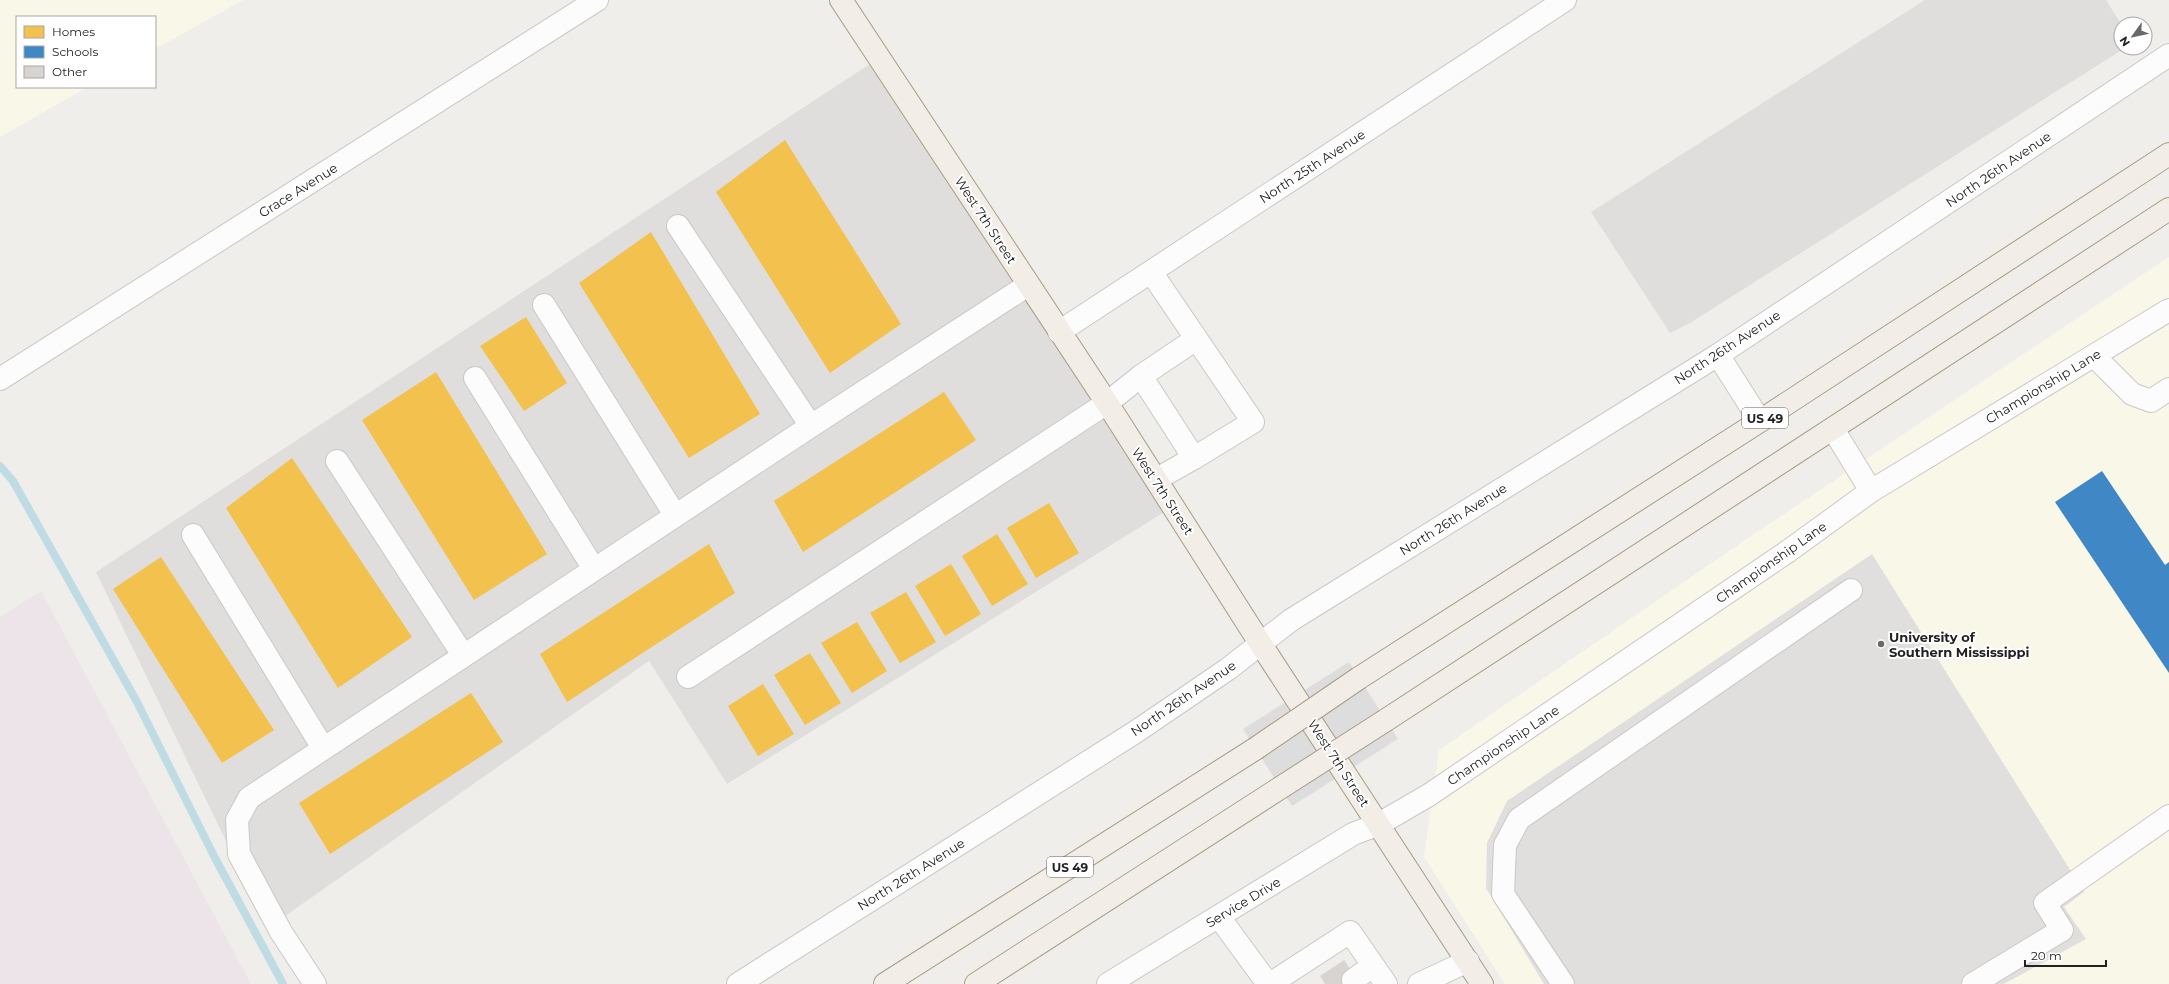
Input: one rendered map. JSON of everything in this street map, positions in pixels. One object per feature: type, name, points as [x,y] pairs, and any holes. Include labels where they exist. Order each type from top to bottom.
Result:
[{"type":"main road","name":"West 7th Street","points":[[841,0],[1157,479],[1260,644],[1379,824],[1482,984]]},
{"type":"main road","name":"US 49","points":[[884,984],[1255,749],[1359,678],[1760,421],[2169,154]]},
{"type":"main road","points":[[976,984],[1386,720],[2169,210]]},
{"type":"street","name":"Grace Avenue","points":[[0,379],[597,0]]},
{"type":"street","name":"North 25th Avenue","points":[[1059,332],[1564,0]]},
{"type":"street","name":"North 26th Avenue","points":[[738,984],[1137,730],[1228,669],[1291,620],[1718,355],[2169,55]]},
{"type":"street","points":[[678,226],[811,426]]},
{"type":"street","points":[[1151,272],[1253,422],[1157,479]]},
{"type":"street","points":[[315,984],[281,932],[239,854],[237,820],[248,798],[675,515],[1028,285]]},
{"type":"street","points":[[544,305],[675,515]]},
{"type":"street","name":"Championship Lane","points":[[1379,824],[1429,795],[1780,556],[1871,491],[2169,310]]},
{"type":"street","points":[[688,677],[1107,403],[1141,376],[1196,339]]},
{"type":"street","points":[[1718,355],[1760,421]]},
{"type":"street","points":[[2094,356],[2132,394],[2151,401],[2169,389]]},
{"type":"street","points":[[1141,376],[1194,458]]},
{"type":"street","points":[[475,378],[594,569]]},
{"type":"street","points":[[1833,429],[1871,491]]},
{"type":"street","points":[[337,461],[463,655]]},
{"type":"street","points":[[193,535],[323,748]]},
{"type":"street","points":[[1563,984],[1503,894],[1505,844],[1520,819],[1851,590]]},
{"type":"street","points":[[1973,984],[2062,930],[2045,902],[2169,816]]},
{"type":"street","name":"Service Drive","points":[[1108,984],[1164,948],[1219,917],[1353,834],[1379,824]]},
{"type":"street","points":[[1219,917],[1278,982],[1350,932],[1386,984]]},
{"type":"street","points":[[1419,984],[1468,961]]},
{"type":"street","points":[[1353,980],[1373,966]]},
{"type":"shaded area","points":[[0,0],[243,0],[156,48],[156,16],[16,16],[16,88],[86,88],[0,137]]},
{"type":"shaded area","points":[[1925,0],[2106,0],[2116,16],[2113,16],[2113,56],[1690,323],[1670,333],[1591,212]]},
{"type":"shaded area","points":[[879,58],[1174,506],[727,784],[649,661],[268,928],[96,572]]},
{"type":"shaded area","name":"University of Southern Mississippi","points":[[2169,257],[2169,984],[1505,984],[1424,857],[1439,750],[1748,538]]},
{"type":"shaded area","points":[[1872,554],[2084,892],[2064,907],[2086,939],[2004,984],[1544,984],[1486,888],[1487,843],[1507,801]]},
{"type":"shaded area","points":[[41,591],[251,984],[0,984],[0,617]]},
{"type":"pier","points":[[1349,662],[1398,739],[1292,806],[1243,729]]},
{"type":"building: Homes","points":[[785,140],[901,324],[830,373],[716,192]]},
{"type":"building: Homes","points":[[651,232],[760,414],[689,458],[579,283]]},
{"type":"building: Homes","points":[[526,317],[567,383],[524,411],[480,346]]},
{"type":"building: Homes","points":[[436,372],[547,554],[474,600],[362,420]]},
{"type":"building: Homes","points":[[944,392],[976,440],[803,552],[774,501]]},
{"type":"building: Homes","points":[[292,458],[412,637],[338,688],[226,508]]},
{"type":"building: Homes","points":[[1049,503],[1079,553],[1036,578],[1007,528]]},
{"type":"building: Homes","points":[[997,534],[1028,584],[992,606],[962,556]]},
{"type":"building: Homes","points":[[709,544],[735,593],[567,702],[540,654]]},
{"type":"building: Homes","points":[[161,557],[274,730],[222,763],[113,589]]},
{"type":"building: Homes","points":[[951,564],[981,614],[945,636],[915,586]]},
{"type":"building: Homes","points":[[906,592],[936,642],[900,663],[870,613]]},
{"type":"building: Homes","points":[[857,622],[887,671],[852,693],[821,643]]},
{"type":"building: Homes","points":[[810,653],[841,703],[805,725],[774,675]]},
{"type":"building: Homes","points":[[763,684],[794,734],[758,756],[728,706]]},
{"type":"building: Homes","points":[[471,693],[503,742],[330,854],[299,803]]},
{"type":"building: Schools","points":[[2102,471],[2165,565],[2169,562],[2169,673],[2055,502]]},
{"type":"building: Other","points":[[1344,960],[1360,984],[1325,984],[1320,976]]},
{"type":"waterway","points":[[0,466],[13,481],[137,702],[215,858],[283,984]]},
{"type":"place","name":"University of Southern Mississippi","points":[[1881,644]]}]
